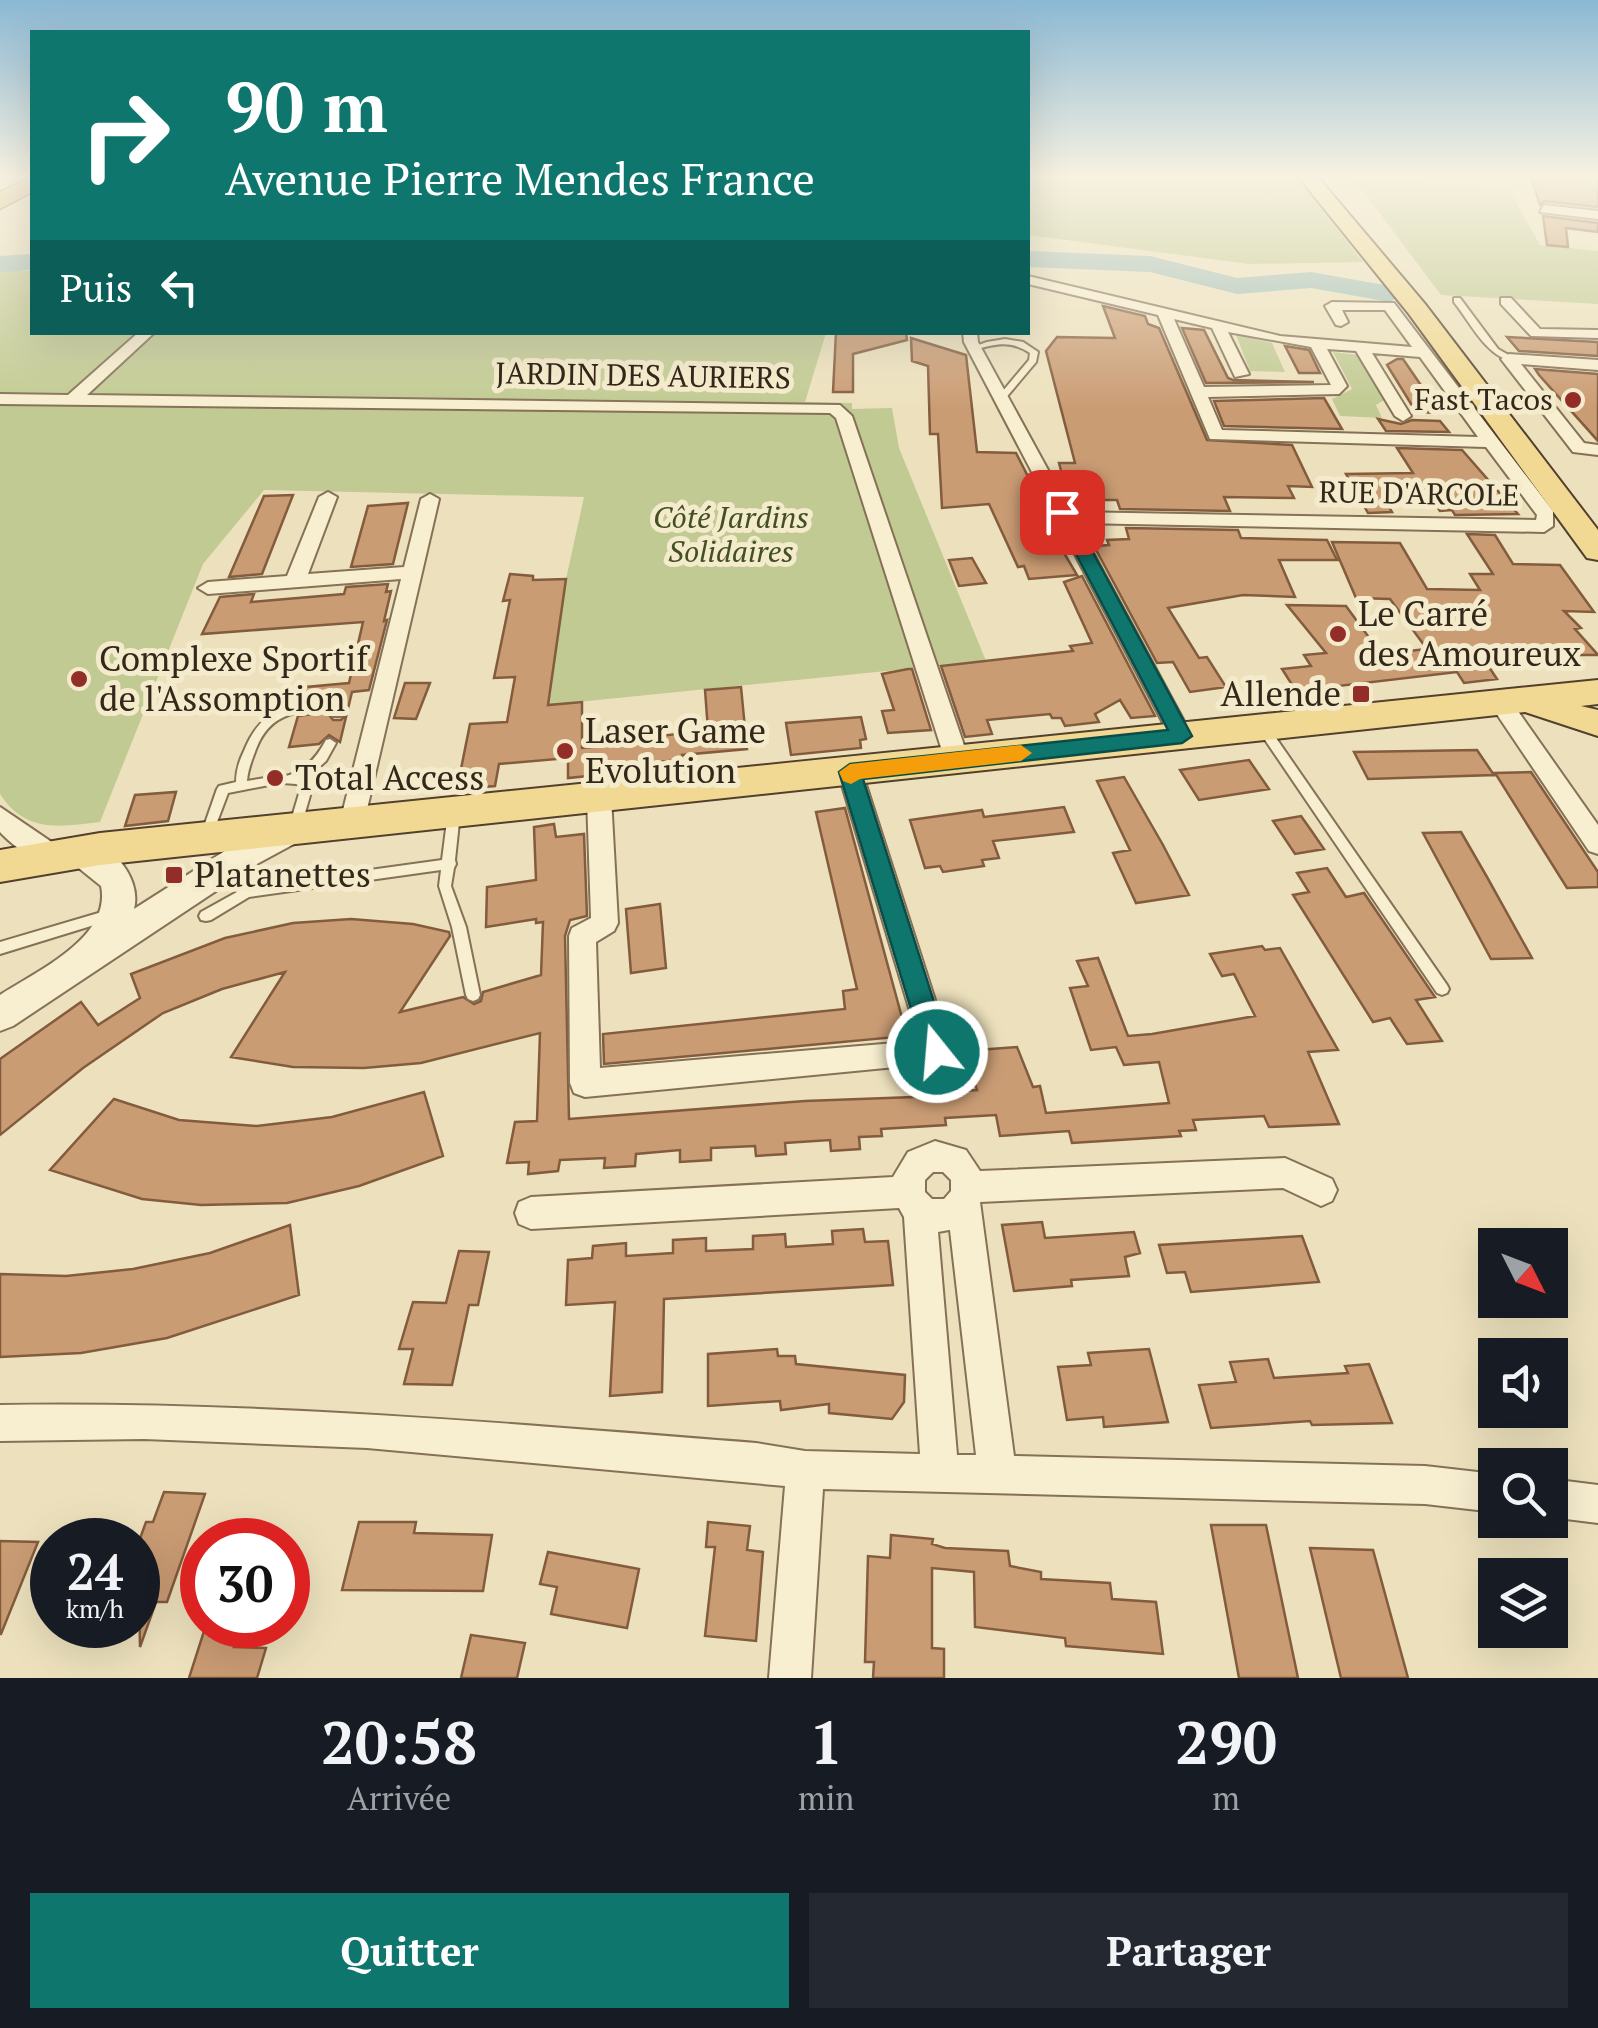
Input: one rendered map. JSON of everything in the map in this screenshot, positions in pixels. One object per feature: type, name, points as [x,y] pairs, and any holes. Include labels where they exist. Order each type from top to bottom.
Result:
[{"type":"main road","points":[[1371,253],[1598,551]]},
{"type":"main road","points":[[1389,253],[1598,517]]},
{"type":"main road","points":[[1417,309],[1426,334],[1598,570]]},
{"type":"main road","points":[[1508,701],[1524,688],[1598,676]]},
{"type":"main road","points":[[0,854],[454,813],[1598,692]]},
{"type":"main road","points":[[1508,701],[1598,710]]},
{"type":"main road","points":[[1508,701],[1598,723]]},
{"type":"main road","points":[[0,866],[63,851]]},
{"type":"street","points":[[1030,280],[1317,344],[1424,354]]},
{"type":"street","points":[[1506,301],[1536,333],[1598,334]]},
{"type":"street","name":"RUE D'ARCOLE","points":[[1066,517],[1544,526],[1546,515],[1390,306],[1332,306],[1341,322]]},
{"type":"street","points":[[1162,311],[1216,435],[1300,415],[1317,393],[1339,386],[1317,344]]},
{"type":"street","points":[[1217,324],[1241,374]]},
{"type":"street","points":[[0,399],[76,397],[145,335]]},
{"type":"street","points":[[972,340],[1182,736]]},
{"type":"street","points":[[1362,349],[1403,416]]},
{"type":"street","points":[[1509,359],[1598,365]]},
{"type":"street","points":[[1509,359],[1578,448],[1598,450]]},
{"type":"street","points":[[1197,392],[1300,415],[1491,442]]},
{"type":"street","name":"JARDIN DES AURIERS","points":[[76,397],[834,408],[844,416],[900,572],[924,651],[924,664],[957,760]]},
{"type":"street","points":[[295,581],[328,497]]},
{"type":"street","points":[[352,822],[430,499]]},
{"type":"street","points":[[208,588],[410,572]]},
{"type":"street","points":[[1508,701],[1598,844]]},
{"type":"street","points":[[599,797],[606,923],[582,936],[585,1083],[937,1052],[850,772]]},
{"type":"street","points":[[0,816],[17,834],[110,868],[121,887],[120,913],[90,956]]},
{"type":"street","points":[[0,1015],[243,856],[294,829]]},
{"type":"street","points":[[940,1476],[910,1172],[924,1159],[934,1156],[953,1161],[961,1168],[997,1474]]},
{"type":"street","points":[[966,1197],[1286,1172],[1321,1190]]},
{"type":"street","points":[[531,1213],[914,1200],[938,1216],[956,1212],[966,1197]]},
{"type":"street","points":[[0,1423],[144,1422],[367,1430],[756,1462],[805,1470],[1425,1485],[1478,1490]]},
{"type":"street","points":[[790,1678],[805,1470]]},
{"type":"street","points":[[1568,1500],[1598,1504]]},
{"type":"lane","points":[[1457,300],[1495,351],[1509,359]]},
{"type":"lane","points":[[972,340],[1010,342],[1034,352],[1033,360],[1001,398]]},
{"type":"lane","points":[[242,785],[242,772],[254,736],[270,718],[289,709],[329,704],[338,713]]},
{"type":"lane","points":[[1263,728],[1442,990]]},
{"type":"lane","points":[[294,829],[307,784],[292,779],[322,758],[330,743]]},
{"type":"lane","points":[[207,838],[222,789],[265,782]]},
{"type":"lane","points":[[454,813],[445,886],[459,927],[472,994]]},
{"type":"lane","points":[[206,916],[246,892],[450,864]]},
{"type":"lane","points":[[0,948],[120,913]]},
{"type":"green space","points":[[1168,253],[1356,253],[1363,262],[1249,264]]},
{"type":"green space","points":[[1410,253],[1598,253],[1598,304],[1441,295]]},
{"type":"green space","name":"Côté Jardins Solidaires","points":[[0,271],[30,271],[30,335],[825,335],[805,402],[852,403],[852,409],[892,408],[899,448],[986,661],[548,705],[566,579],[584,497],[264,490],[203,564],[100,822],[57,826],[32,821],[20,816],[0,794]]},
{"type":"green space","points":[[1236,335],[1272,343],[1285,372],[1250,371]]},
{"type":"green space","points":[[1333,352],[1358,355],[1386,399],[1376,405],[1382,418],[1340,416],[1332,399],[1352,389]]},
{"type":"building","points":[[1103,306],[1145,316],[1148,324],[1159,328],[1207,440],[1292,445],[1312,487],[1288,486],[1294,498],[1224,497],[1230,511],[1120,509],[1117,500],[1069,500],[1059,463],[1075,463],[1046,351],[1057,337],[1115,338]]},
{"type":"building","points":[[1182,328],[1204,330],[1228,378],[1314,382],[1206,383]]},
{"type":"building","points":[[836,335],[906,335],[907,340],[853,354],[853,392],[833,392]]},
{"type":"building","points":[[1507,337],[1598,342],[1598,356],[1519,351]]},
{"type":"building","points":[[911,338],[966,355],[977,452],[1016,453],[1040,500],[1033,500],[1077,575],[1029,579],[1024,566],[1018,567],[989,504],[942,508],[938,434],[930,434],[928,366],[912,361]]},
{"type":"building","points":[[1285,346],[1309,350],[1320,373],[1299,373]]},
{"type":"building","points":[[1403,359],[1440,413],[1416,412],[1387,365]]},
{"type":"building","points":[[1535,369],[1598,374],[1598,441],[1539,375]]},
{"type":"building","points":[[1324,398],[1342,429],[1224,426],[1214,401]]},
{"type":"building","points":[[1378,419],[1401,424],[1412,420],[1440,421],[1449,432],[1386,431]]},
{"type":"building","points":[[1397,448],[1462,450],[1518,514],[1455,515],[1452,510],[1440,511],[1431,498],[1383,497],[1392,512],[1368,513],[1346,474],[1413,473]]},
{"type":"building","points":[[293,495],[262,574],[229,577],[264,496]]},
{"type":"building","points":[[408,503],[393,564],[351,567],[368,506]]},
{"type":"building","points":[[1126,528],[1238,530],[1241,538],[1327,540],[1337,560],[1279,560],[1295,597],[1243,595],[1168,608],[1199,658],[1207,657],[1226,687],[1190,692],[1173,662],[1157,663],[1094,546],[1109,545],[1107,540],[1129,539]]},
{"type":"building","points":[[1467,534],[1495,535],[1513,564],[1560,565],[1594,612],[1564,611],[1581,628],[1575,629],[1598,655],[1481,655],[1497,679],[1464,683],[1457,672],[1296,691],[1282,669],[1311,666],[1304,655],[1326,653],[1287,605],[1346,606],[1381,654],[1427,649],[1390,599],[1356,598],[1332,542],[1400,543],[1427,589],[1480,590],[1470,574],[1493,574]]},
{"type":"building","points":[[972,558],[986,583],[959,586],[949,560]]},
{"type":"building","points":[[510,574],[533,576],[533,580],[566,579],[548,705],[582,702],[582,748],[708,730],[705,690],[741,687],[747,749],[682,755],[682,760],[646,763],[646,770],[568,778],[568,758],[499,764],[495,786],[457,789],[470,724],[507,722],[515,677],[494,678],[510,600],[503,601]]},
{"type":"building","points":[[1082,576],[1155,716],[1131,718],[1120,700],[1095,714],[1099,722],[1065,726],[1061,718],[1052,718],[1050,714],[987,720],[992,734],[965,737],[941,666],[1073,651],[1070,646],[1092,643],[1064,582]]},
{"type":"building","points":[[388,584],[386,592],[391,591],[384,621],[387,620],[369,690],[352,692],[340,742],[329,735],[319,744],[289,747],[298,716],[327,712],[333,720],[341,720],[346,715],[339,698],[303,700],[306,687],[349,683],[363,622],[202,634],[220,597],[254,594],[251,602],[344,594],[346,587]]},
{"type":"building","points":[[912,669],[931,730],[888,733],[882,711],[894,710],[882,674]]},
{"type":"building","points":[[405,683],[430,683],[416,719],[394,718]]},
{"type":"building","points":[[861,717],[866,739],[860,740],[861,748],[791,755],[786,723]]},
{"type":"building","points":[[1477,750],[1494,775],[1368,779],[1354,752]]},
{"type":"building","points":[[1249,760],[1269,789],[1199,800],[1180,770]]},
{"type":"building","points":[[1531,772],[1598,872],[1598,887],[1567,888],[1495,773]]},
{"type":"building","points":[[1124,777],[1189,895],[1136,903],[1113,853],[1130,850],[1097,781]]},
{"type":"building","points":[[176,792],[168,821],[125,826],[135,795]]},
{"type":"building","points":[[1064,807],[1074,832],[993,841],[999,858],[982,860],[984,866],[943,872],[940,866],[925,868],[910,820],[982,810],[984,817]]},
{"type":"building","points":[[845,808],[907,1036],[604,1064],[603,1034],[845,1009],[843,991],[857,989],[816,812]]},
{"type":"building","points":[[1301,816],[1324,849],[1295,854],[1273,821]]},
{"type":"building","points":[[554,824],[556,837],[584,834],[587,916],[570,920],[565,936],[569,1119],[805,1101],[941,1096],[940,1092],[977,1090],[964,1051],[1017,1047],[1033,1087],[1040,1086],[1046,1113],[1169,1103],[1159,1062],[1124,1065],[1116,1047],[1091,1050],[1070,988],[1088,986],[1077,961],[1098,958],[1128,1036],[1255,1016],[1234,974],[1222,976],[1210,954],[1262,946],[1265,950],[1280,948],[1338,1050],[1308,1052],[1339,1124],[1269,1127],[1264,1116],[1193,1120],[1196,1130],[1179,1131],[1181,1136],[1072,1143],[1069,1131],[1000,1136],[996,1115],[945,1118],[946,1125],[881,1129],[882,1136],[859,1137],[860,1149],[831,1151],[830,1140],[785,1143],[786,1154],[756,1156],[755,1146],[711,1148],[711,1160],[680,1162],[680,1150],[636,1154],[635,1166],[604,1168],[605,1158],[560,1160],[558,1171],[528,1174],[529,1162],[507,1163],[515,1122],[537,1121],[540,1033],[421,1063],[364,1068],[293,1067],[231,1057],[285,972],[222,989],[163,1013],[83,1068],[0,1135],[0,1059],[81,1002],[98,1025],[140,998],[131,974],[225,938],[293,923],[351,919],[413,924],[449,932],[400,1012],[463,997],[474,1004],[481,1001],[483,992],[541,975],[543,922],[536,923],[536,919],[486,927],[487,887],[536,880],[534,827]]},
{"type":"building","points":[[1461,832],[1532,958],[1491,959],[1423,833]]},
{"type":"building","points":[[1327,868],[1346,897],[1364,893],[1435,997],[1416,1000],[1442,1041],[1407,1044],[1390,1018],[1373,1022],[1293,895],[1309,892],[1297,873]]},
{"type":"building","points":[[660,904],[666,968],[631,973],[626,909]]},
{"type":"building","points":[[424,1092],[443,1156],[359,1186],[287,1203],[201,1205],[142,1199],[50,1170],[114,1099],[179,1120],[257,1126],[332,1117]]},
{"type":"building","points":[[1042,1222],[1045,1238],[1134,1232],[1140,1253],[1125,1257],[1129,1276],[1071,1280],[1072,1286],[1014,1291],[1002,1225]]},
{"type":"building","points":[[290,1225],[299,1295],[167,1338],[81,1353],[0,1357],[0,1274],[66,1276],[133,1269],[210,1253]]},
{"type":"building","points":[[863,1229],[865,1242],[888,1241],[893,1285],[664,1299],[662,1392],[610,1396],[615,1302],[566,1305],[568,1260],[592,1258],[593,1246],[626,1243],[626,1256],[673,1253],[673,1240],[706,1238],[706,1251],[753,1249],[753,1236],[785,1234],[786,1247],[833,1244],[832,1231]]},
{"type":"building","points":[[1302,1236],[1319,1282],[1191,1292],[1185,1272],[1167,1273],[1159,1245]]},
{"type":"building","points":[[459,1251],[489,1252],[478,1305],[469,1305],[452,1385],[404,1384],[413,1349],[399,1349],[413,1302],[446,1303]]},
{"type":"building","points":[[777,1349],[778,1356],[795,1356],[796,1364],[905,1375],[904,1402],[892,1419],[829,1413],[829,1404],[781,1410],[780,1401],[708,1406],[708,1354]]},
{"type":"building","points":[[1149,1349],[1168,1422],[1104,1427],[1103,1417],[1067,1420],[1058,1367],[1091,1365],[1088,1353]]},
{"type":"building","points":[[1268,1359],[1274,1378],[1348,1373],[1345,1366],[1369,1364],[1392,1423],[1312,1425],[1310,1421],[1211,1428],[1199,1385],[1236,1382],[1230,1362]]},
{"type":"building","points":[[164,1492],[205,1494],[197,1518],[180,1518],[180,1565],[167,1602],[160,1602],[160,1518],[154,1518]]},
{"type":"building","points":[[359,1522],[416,1522],[414,1533],[492,1535],[483,1591],[342,1590]]},
{"type":"building","points":[[708,1522],[750,1526],[747,1550],[763,1552],[756,1641],[705,1636],[715,1547],[706,1547]]},
{"type":"building","points":[[1211,1525],[1266,1525],[1298,1678],[1239,1678]]},
{"type":"building","points":[[891,1535],[933,1539],[932,1544],[945,1548],[1008,1551],[1010,1566],[1041,1572],[1041,1579],[1110,1583],[1112,1599],[1156,1602],[1163,1654],[1066,1646],[1065,1638],[975,1627],[974,1572],[932,1568],[932,1648],[944,1649],[944,1678],[873,1678],[874,1662],[865,1662],[868,1556],[890,1558]]},
{"type":"building","points":[[0,1541],[30,1542],[30,1562],[0,1634]]},
{"type":"building","points":[[1310,1548],[1373,1550],[1408,1678],[1341,1678]]},
{"type":"building","points":[[548,1552],[639,1569],[627,1628],[551,1614],[557,1587],[540,1584]]},
{"type":"building","points":[[471,1635],[525,1643],[517,1678],[461,1678]]},
{"type":"building","points":[[199,1648],[266,1648],[257,1678],[189,1678]]},
{"type":"waterway","points":[[1030,259],[1150,264],[1237,286],[1311,280],[1390,294]]},
{"type":"waterway","points":[[0,264],[30,262]]},
{"type":"slow traffic","points":[[851,776],[850,772],[1021,753]]},
{"type":"place","name":"Fast Tacos","points":[[1573,400]]},
{"type":"place","name":"Le Carré des Amoureux","points":[[1338,634]]},
{"type":"place","name":"Complexe Sportif de l'Assomption","points":[[79,679]]},
{"type":"place","name":"Allende","points":[[1361,694]]},
{"type":"place","name":"Laser Game Evolution","points":[[565,751]]},
{"type":"place","name":"Total Access","points":[[275,778]]},
{"type":"place","name":"Platanettes","points":[[174,875]]},
{"type":"route","points":[[937,1052],[850,772],[1182,736],[1062,512]]}]
